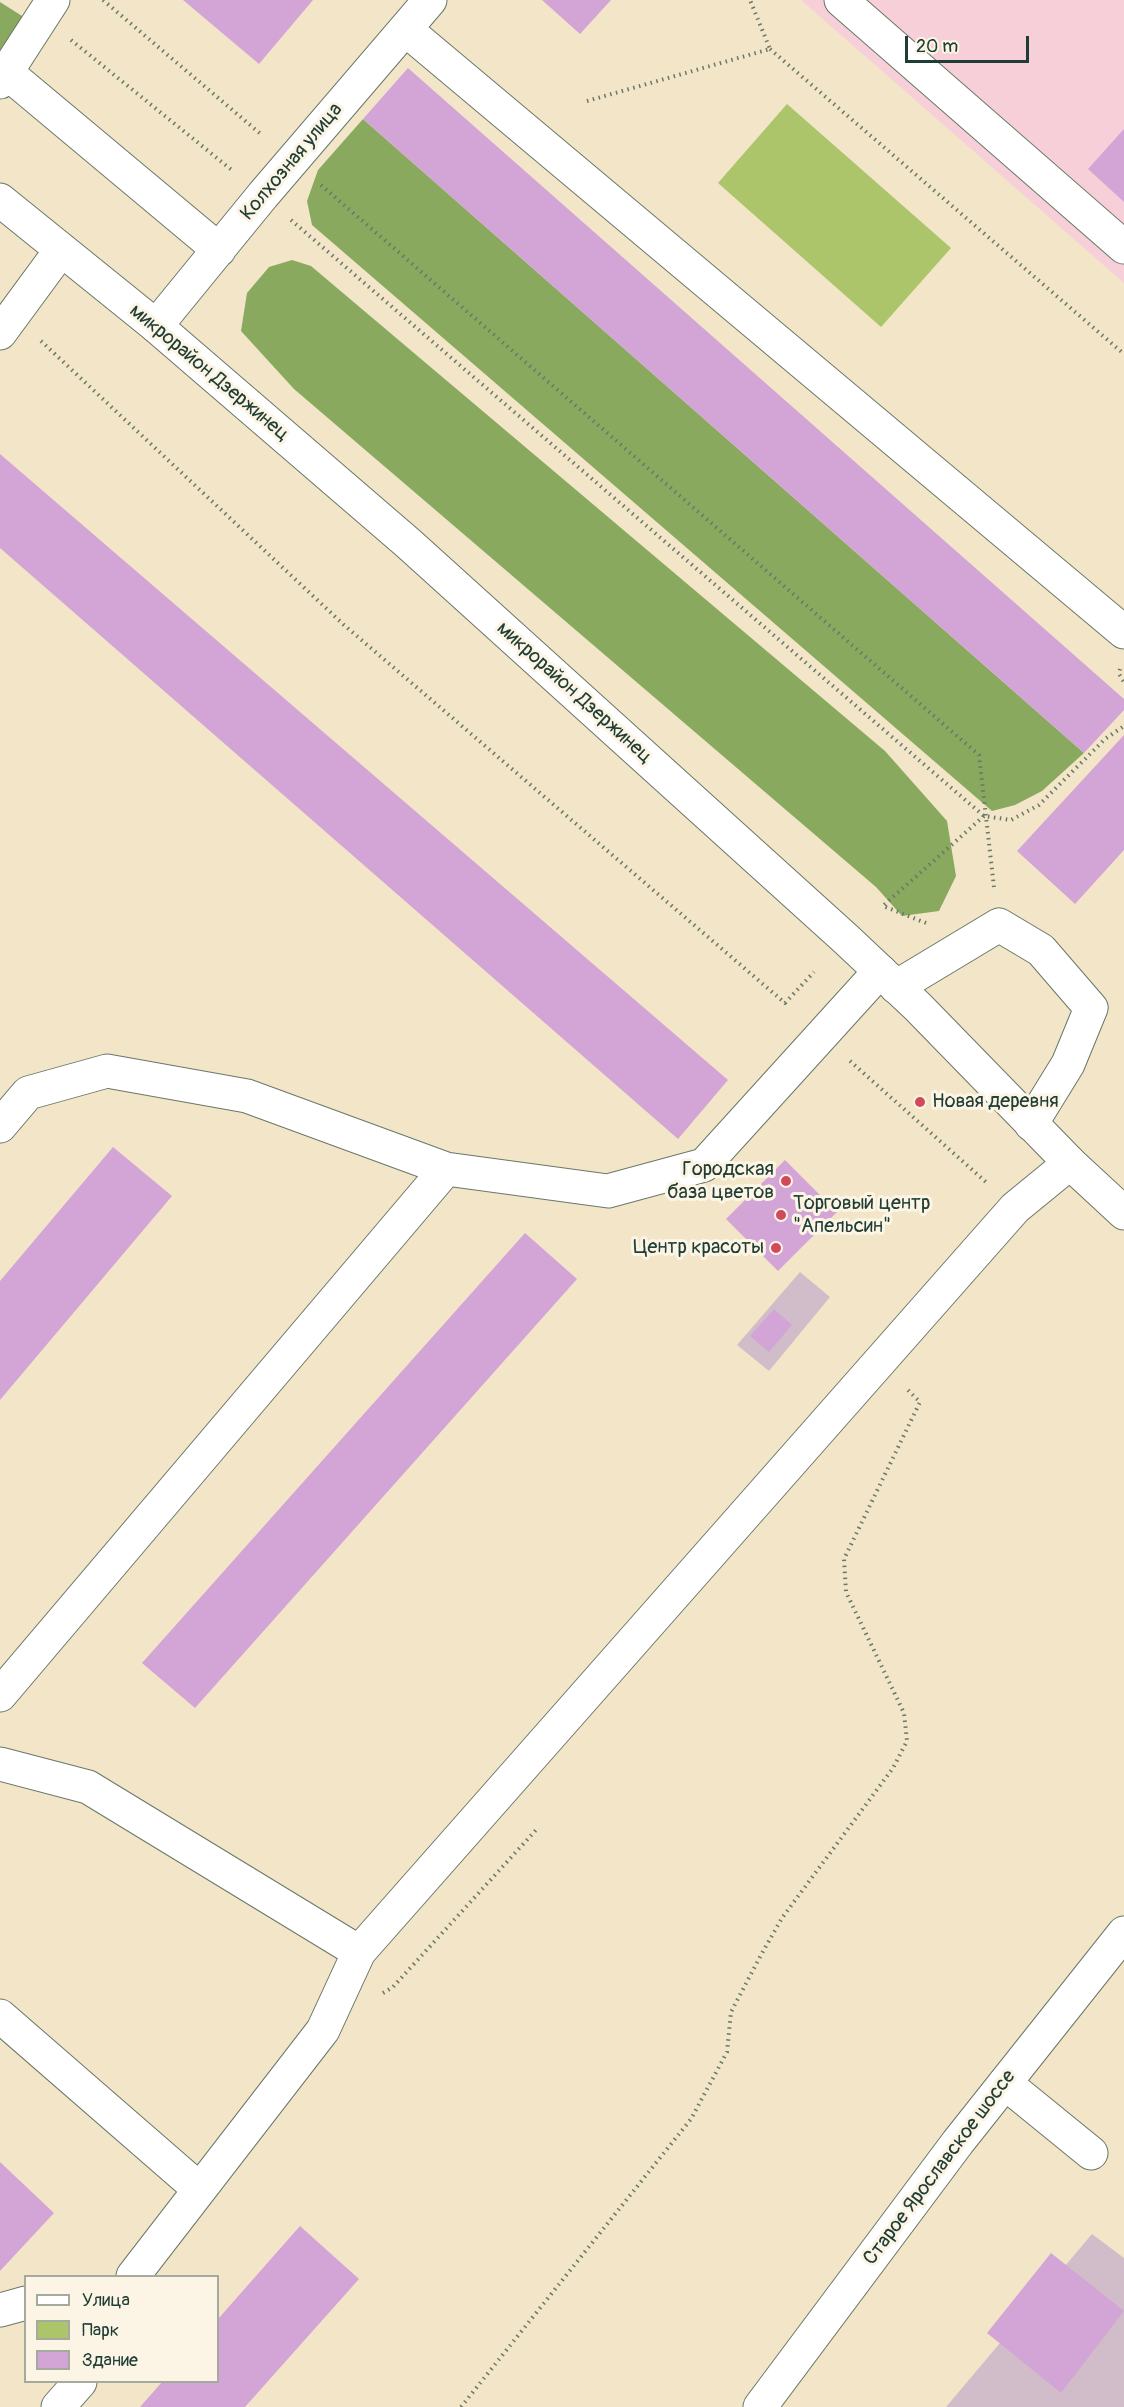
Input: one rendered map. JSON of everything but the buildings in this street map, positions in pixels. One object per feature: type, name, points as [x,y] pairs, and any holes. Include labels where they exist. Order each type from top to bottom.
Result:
[{"type":"main road","name":"Колхозная улица","points":[[156,326],[263,195],[430,0]]},
{"type":"main road","points":[[841,0],[1124,247]]},
{"type":"main road","points":[[48,8],[3,77],[219,250]]},
{"type":"main road","points":[[405,29],[1124,632]]},
{"type":"main road","name":"микрорайон Дзержинец","points":[[0,200],[156,326],[408,543],[888,979],[1070,1163],[1124,1213]]},
{"type":"main road","points":[[7,325],[61,250]]},
{"type":"main road","points":[[0,1126],[28,1093],[107,1071],[247,1096],[446,1169],[608,1191],[704,1165],[822,1036],[888,979],[999,925],[1041,950],[1091,1008],[1068,1064],[1031,1124]]},
{"type":"main road","points":[[128,2275],[199,2189],[323,2030],[359,1952],[1015,1208],[1070,1163]]},
{"type":"main road","points":[[0,1695],[446,1169]]},
{"type":"main road","points":[[0,1764],[88,1787],[359,1952]]},
{"type":"main road","name":"Старое Ярославское шоссе","points":[[760,2407],[1005,2083],[1124,1933]]},
{"type":"main road","points":[[0,2016],[199,2189]]},
{"type":"main road","points":[[1005,2083],[1090,2153]]},
{"type":"main road","points":[[0,2310],[24,2304]]},
{"type":"main road","points":[[58,2407],[79,2383]]},
{"type":"path","points":[[103,0],[979,755],[984,816],[999,925]]},
{"type":"path","points":[[750,0],[770,49],[1124,354]]},
{"type":"path","points":[[48,8],[984,816],[1011,820],[1038,804],[1105,739],[1124,726]]},
{"type":"path","points":[[587,101],[770,49]]},
{"type":"path","points":[[7,325],[345,625],[785,1003],[1015,1208]]},
{"type":"path","points":[[883,906],[984,816]]},
{"type":"path","points":[[785,1003],[814,972]]},
{"type":"path","points":[[461,2407],[691,2119],[727,2052],[731,2012],[761,1954],[782,1918],[893,1768],[907,1741],[904,1713],[846,1592],[844,1559],[920,1402],[880,1360]]},
{"type":"path","points":[[373,1999],[393,1987],[536,1830]]},
{"type":"shaded area","points":[[801,0],[1124,0],[1124,283]]},
{"type":"shaded area","points":[[800,1272],[830,1297],[769,1371],[737,1345]]},
{"type":"shaded area","points":[[1092,2234],[1124,2258],[1124,2407],[946,2407]]},
{"type":"green space","points":[[0,2],[41,28],[0,79]]},
{"type":"green space","points":[[787,104],[951,248],[881,327],[718,183]]},
{"type":"green space","points":[[363,119],[1084,753],[1042,791],[1015,805],[992,811],[312,225],[307,201],[318,170]]},
{"type":"green space","points":[[292,260],[311,266],[885,751],[947,821],[956,876],[939,911],[902,916],[876,887],[294,389],[241,331],[247,293],[269,267]]},
{"type":"place","name":"Новая деревня","points":[[920,1102]]},
{"type":"place","name":"Городская база цветов","points":[[786,1181]]},
{"type":"place","name":"Торговый центр \"Апельсин\"","points":[[781,1215]]},
{"type":"place","name":"Центр красоты","points":[[776,1248]]}]
